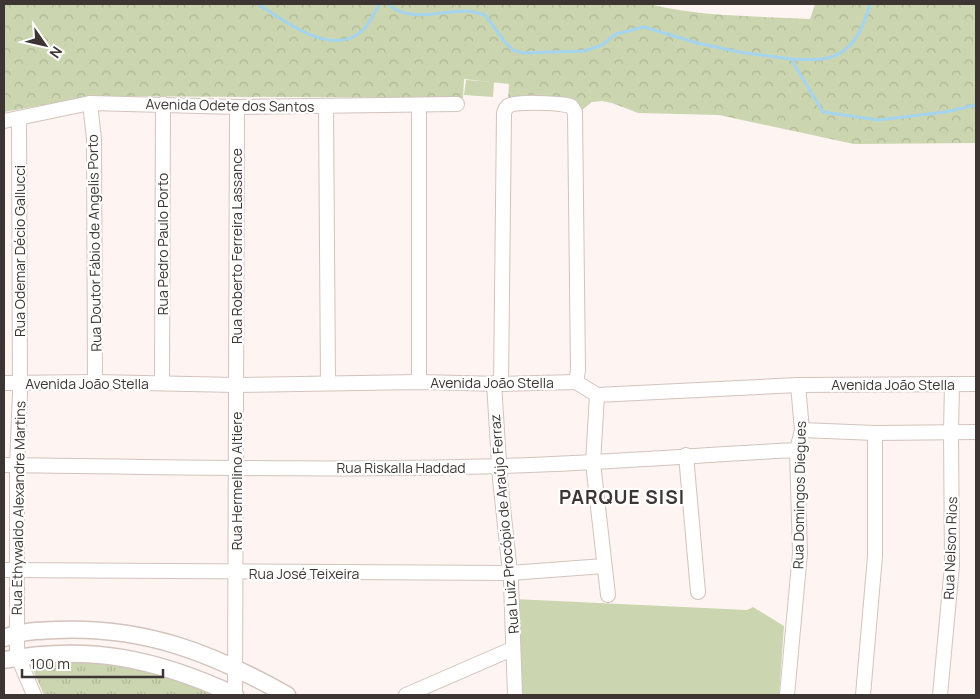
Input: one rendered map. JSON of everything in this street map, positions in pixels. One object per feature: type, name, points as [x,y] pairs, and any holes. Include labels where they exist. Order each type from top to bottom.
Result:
[{"type":"main road","points":[[10,635],[70,630],[114,631],[170,642],[235,667],[287,695]]},
{"type":"main road","points":[[11,659],[55,654],[118,656],[166,668],[202,680],[235,695]]},
{"type":"street","name":"Avenida Odete dos Santos","points":[[4,121],[90,103],[237,107],[457,104]]},
{"type":"street","name":"Rua Doutor Fábio de Angelis Porto","points":[[90,103],[94,139],[96,382]]},
{"type":"street","name":"Rua Pedro Paulo Porto","points":[[162,383],[163,104]]},
{"type":"street","name":"Rua Luiz Procópio de Araújo Ferraz","points":[[515,695],[510,573],[500,466],[498,384],[504,113],[507,107],[517,104],[566,105],[571,106],[575,112],[578,370],[576,382]]},
{"type":"street","points":[[418,382],[420,105]]},
{"type":"street","points":[[326,106],[328,383]]},
{"type":"street","name":"Rua Roberto Ferreira Lassance","points":[[236,385],[237,107]]},
{"type":"street","name":"Rua Odemar Décio Gallucci","points":[[19,118],[20,383]]},
{"type":"street","name":"Avenida João Stella","points":[[4,383],[96,382],[236,385],[576,382]]},
{"type":"street","points":[[576,382],[597,395],[593,463],[608,595]]},
{"type":"street","name":"Rua Ethywaldo Alexandre Martins","points":[[11,659],[10,465],[20,383]]},
{"type":"street","name":"Rua Nelson Rios","points":[[940,695],[952,566],[952,384]]},
{"type":"street","name":"Avenida João Stella","points":[[597,395],[798,385],[976,384]]},
{"type":"street","name":"Rua Hermelino Altiere","points":[[235,695],[236,385]]},
{"type":"street","name":"Rua Domingos Diegues","points":[[787,695],[800,553],[797,450],[802,430],[798,385]]},
{"type":"street","points":[[802,430],[875,433],[976,432]]},
{"type":"street","points":[[863,695],[875,556],[875,433]]},
{"type":"street","name":"Rua Riskalla Haddad","points":[[10,465],[236,468],[500,466],[593,463],[797,450]]},
{"type":"street","points":[[686,456],[698,592]]},
{"type":"street","name":"Rua José Teixeira","points":[[10,570],[510,573],[604,566]]},
{"type":"street","points":[[406,695],[512,649]]},
{"type":"street","points":[[11,659],[34,695]]},
{"type":"green space","points":[[4,4],[649,4],[709,14],[810,19],[815,4],[976,4],[976,143],[854,144],[719,115],[638,113],[602,101],[592,102],[582,110],[575,100],[567,97],[508,98],[509,84],[464,79],[463,98],[93,96],[4,112]]},
{"type":"green space","points":[[466,80],[494,82],[493,97],[464,95]]},
{"type":"green space","points":[[514,599],[747,610],[753,607],[784,626],[779,695],[521,695]]},
{"type":"green space","points":[[45,661],[97,662],[164,672],[221,695],[44,695],[34,672],[38,665]]},
{"type":"waterway","points":[[258,4],[309,34],[337,41],[351,38],[363,30],[380,4]]},
{"type":"waterway","points":[[388,4],[396,10],[415,15],[456,11],[471,11],[485,15],[505,42],[513,50],[523,53],[584,51],[602,45],[616,34],[644,27],[697,43],[739,52],[791,59],[823,112],[878,120],[945,112],[976,105]]},
{"type":"waterway","points":[[791,59],[822,59],[832,57],[849,47],[860,32],[870,4]]},
{"type":"district","name":"PARQUE SISI","points":[[622,497]]}]
